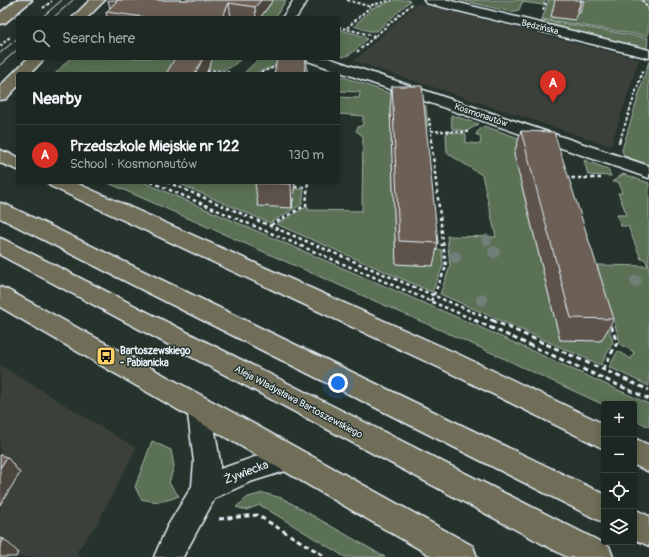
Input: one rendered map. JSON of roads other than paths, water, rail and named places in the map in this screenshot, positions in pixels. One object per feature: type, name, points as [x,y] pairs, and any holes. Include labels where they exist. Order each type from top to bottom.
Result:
[{"type":"main road","points":[[0,20],[25,0]]},
{"type":"main road","points":[[81,16],[98,0]]},
{"type":"main road","points":[[23,72],[35,60]]},
{"type":"main road","points":[[0,95],[16,79]]},
{"type":"main road","points":[[0,156],[16,163]]},
{"type":"main road","points":[[61,184],[449,361],[601,436]]},
{"type":"main road","points":[[0,210],[601,508]]},
{"type":"main road","name":"Aleja Władysława Bartoszewskiego","points":[[0,246],[598,557]]},
{"type":"main road","points":[[0,296],[199,407],[462,557]]},
{"type":"main road","points":[[637,453],[649,459]]},
{"type":"main road","points":[[637,525],[649,531]]},
{"type":"street","points":[[291,16],[301,0]]},
{"type":"street","name":"Będzińska","points":[[431,0],[648,54]]},
{"type":"street","name":"Kosmonautów","points":[[319,60],[649,172]]},
{"type":"street","points":[[168,557],[183,526],[205,489],[207,462],[199,407]]},
{"type":"street","name":"Żywiecka","points":[[205,489],[264,463],[289,458]]},
{"type":"tram line","points":[[43,16],[62,0]]},
{"type":"tram line","points":[[55,16],[73,0]]},
{"type":"tram line","points":[[0,53],[16,40]]},
{"type":"tram line","points":[[0,65],[16,51]]},
{"type":"place","name":"Przedszkole Miejskie nr 122","points":[[553,103]]},
{"type":"place","name":"Bartoszewskiego - Pabianicka","points":[[106,356]]}]
